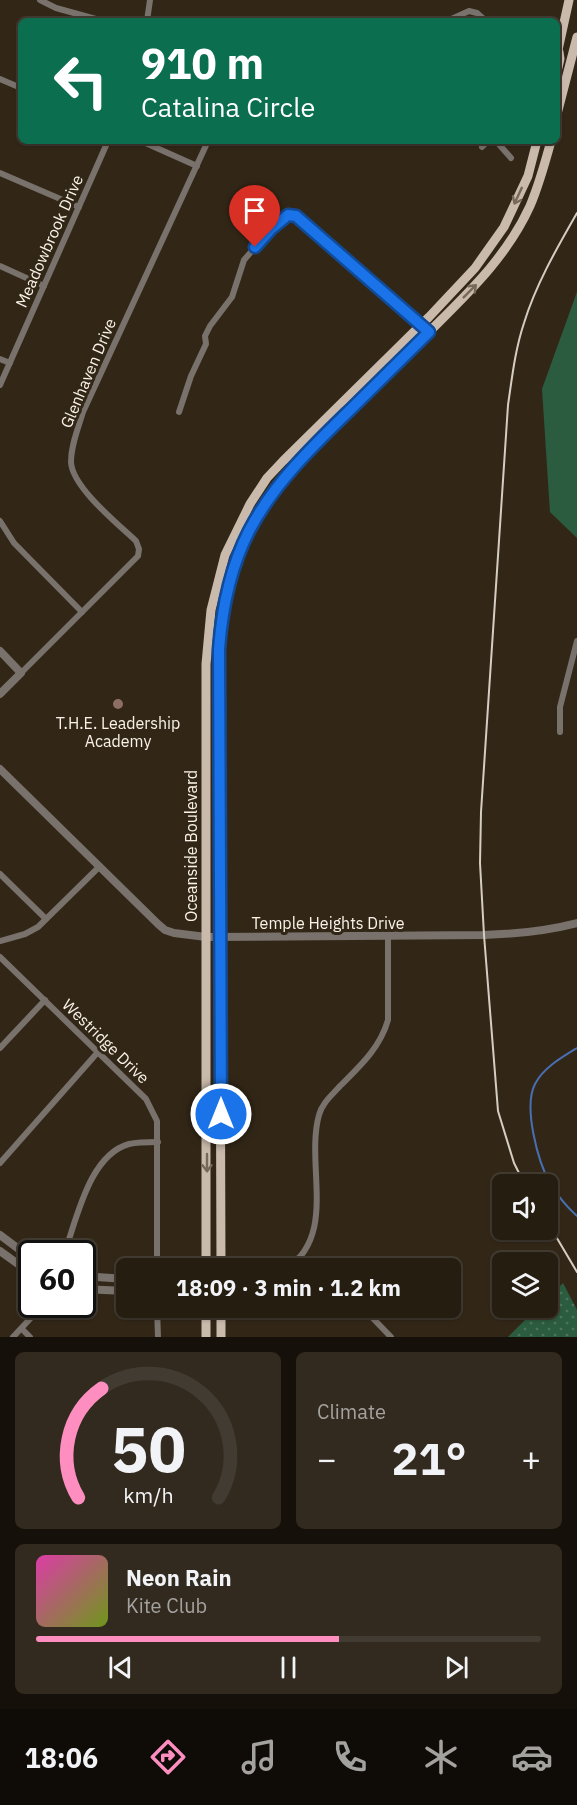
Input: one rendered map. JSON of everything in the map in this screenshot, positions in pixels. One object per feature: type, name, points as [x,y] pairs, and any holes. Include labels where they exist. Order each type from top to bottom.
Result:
[{"type":"main road","points":[[560,44],[569,0]]},
{"type":"main road","points":[[560,103],[577,36]]},
{"type":"main road","name":"Oceanside Boulevard","points":[[206,1258],[206,664],[211,610],[225,555],[250,504],[270,475],[475,268],[504,227],[528,177],[536,144]]},
{"type":"main road","name":"Oceanside Boulevard","points":[[221,1258],[219,649],[222,616],[230,581],[254,524],[278,485],[323,436],[484,278],[508,244],[530,206],[550,144]]},
{"type":"main road","points":[[254,524],[254,510],[268,489],[271,482],[270,475]]},
{"type":"main road","points":[[206,1318],[206,1337]]},
{"type":"main road","points":[[221,1318],[221,1337]]},
{"type":"street","points":[[40,0],[56,8],[93,18]]},
{"type":"street","points":[[147,18],[150,0]]},
{"type":"street","points":[[454,18],[469,11],[477,13],[483,18]]},
{"type":"street","points":[[0,79],[18,87]]},
{"type":"street","name":"Meadowbrook Drive","points":[[0,386],[107,144]]},
{"type":"street","points":[[148,144],[197,166]]},
{"type":"street","name":"Glenhaven Drive","points":[[0,694],[135,560],[139,549],[136,541],[84,490],[73,474],[72,444],[83,412],[207,144]]},
{"type":"street","points":[[482,147],[485,144]]},
{"type":"street","points":[[499,144],[511,158]]},
{"type":"street","points":[[0,173],[79,207]]},
{"type":"street","points":[[179,412],[191,376],[206,344],[205,336],[232,297],[244,260],[271,229],[288,215],[296,216],[429,332]]},
{"type":"street","points":[[0,266],[44,286]]},
{"type":"street","points":[[0,359],[10,363]]},
{"type":"street","points":[[0,521],[15,543],[82,612]]},
{"type":"street","points":[[560,732],[560,707],[577,641]]},
{"type":"street","points":[[0,651],[21,673]]},
{"type":"street","points":[[567,678],[577,681]]},
{"type":"street","name":"Temple Heights Drive","points":[[0,770],[165,930],[206,937],[512,934],[558,928],[577,922]]},
{"type":"street","points":[[0,941],[25,934],[46,919],[99,867]]},
{"type":"street","points":[[0,874],[46,919]]},
{"type":"street","points":[[298,1258],[305,1250],[316,1222],[316,1129],[320,1112],[327,1100],[373,1052],[388,1020],[388,936]]},
{"type":"street","name":"Westridge Drive","points":[[0,957],[146,1098],[157,1122],[157,1258]]},
{"type":"street","points":[[0,1048],[45,1000]]},
{"type":"street","points":[[0,1163],[98,1052]]},
{"type":"street","points":[[69,1240],[98,1166],[115,1150],[130,1144],[158,1142]]},
{"type":"street","points":[[0,1235],[18,1248]]},
{"type":"street","points":[[0,1251],[18,1264]]},
{"type":"street","points":[[96,1277],[116,1278]]},
{"type":"street","points":[[96,1290],[116,1291]]},
{"type":"street","points":[[13,1337],[32,1318]]},
{"type":"street","points":[[157,1318],[158,1337]]},
{"type":"street","points":[[373,1318],[391,1337]]},
{"type":"street","points":[[22,1329],[30,1337]]},
{"type":"green space","points":[[577,292],[577,538],[550,512],[542,389]]},
{"type":"green space","points":[[563,1283],[577,1310],[577,1337],[508,1337],[527,1318],[558,1318],[558,1288]]},
{"type":"waterway","points":[[577,1048],[553,1063],[538,1078],[532,1094],[531,1106],[531,1120],[545,1174],[559,1196],[577,1216]]},
{"type":"railway","points":[[520,1174],[498,1111],[484,935],[480,863],[481,812],[508,405],[512,374],[521,333],[535,294],[547,266],[577,213]]},
{"type":"railway","points":[[558,1240],[577,1272]]},
{"type":"place","name":"T.H.E. Leadership Academy","points":[[118,704]]},
{"type":"route","points":[[221,1114],[219,649],[222,616],[230,581],[249,531],[278,485],[323,436],[429,332],[339,252],[292,214],[271,229],[255,247]]}]
